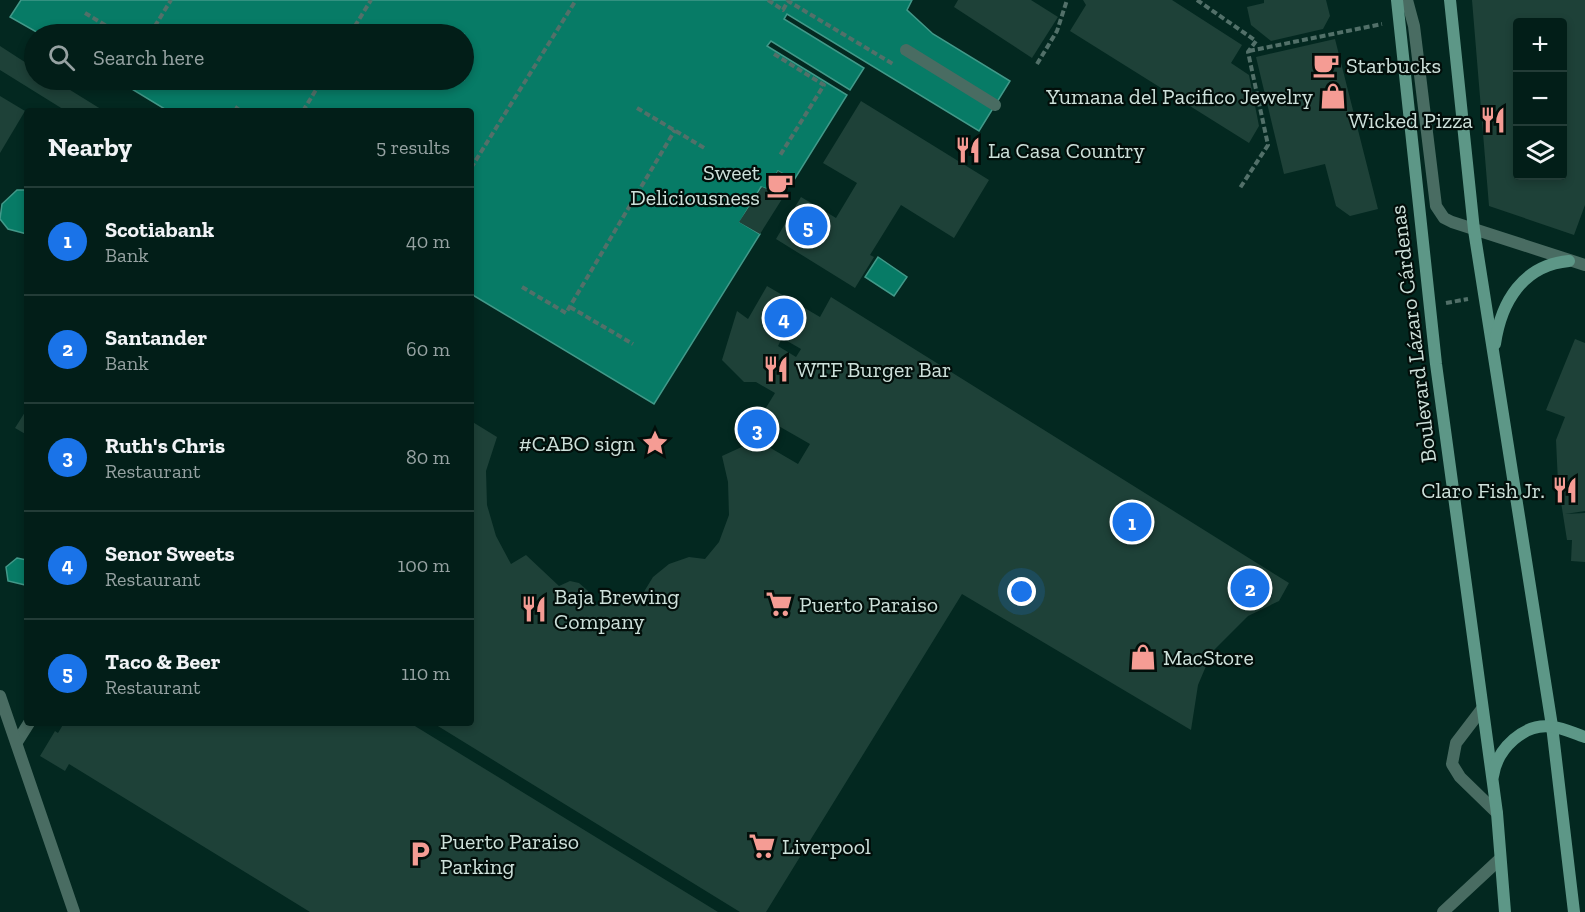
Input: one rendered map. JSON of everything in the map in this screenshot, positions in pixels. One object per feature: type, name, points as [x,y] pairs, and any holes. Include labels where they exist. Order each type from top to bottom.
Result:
[{"type":"main road","name":"Boulevard Lázaro Cárdenas","points":[[1397,0],[1430,307],[1497,813],[1505,912]]},
{"type":"main road","points":[[1450,0],[1474,230],[1552,726],[1574,912]]},
{"type":"main road","points":[[1493,360],[1498,321],[1512,294],[1535,272],[1559,262],[1569,261]]},
{"type":"main road","points":[[1492,787],[1498,757],[1512,740],[1538,728],[1552,726],[1585,737]]},
{"type":"street","name":"Boulevard Lázaro Cárdenas","points":[[1407,0],[1414,26],[1436,206],[1447,220],[1585,265]]},
{"type":"street","points":[[906,50],[995,105]]},
{"type":"street","points":[[0,696],[74,912]]},
{"type":"street","points":[[1482,709],[1456,743],[1452,764],[1460,777],[1497,813]]},
{"type":"street","points":[[17,742],[27,726]]},
{"type":"street","points":[[1443,912],[1500,859]]},
{"type":"path","points":[[156,24],[171,0]]},
{"type":"path","points":[[356,24],[371,0]]},
{"type":"path","points":[[474,163],[576,0]]},
{"type":"path","points":[[768,0],[783,10],[788,1],[897,67]]},
{"type":"path","points":[[1037,64],[1057,31],[1067,0]]},
{"type":"path","points":[[1197,0],[1256,41],[1248,52],[1268,145],[1240,188]]},
{"type":"path","points":[[85,13],[103,24]]},
{"type":"path","points":[[1248,52],[1399,20]]},
{"type":"path","points":[[774,54],[824,85],[779,158]]},
{"type":"path","points":[[305,108],[316,90]]},
{"type":"path","points":[[637,108],[706,149]]},
{"type":"path","points":[[522,287],[566,313],[675,130]]},
{"type":"path","points":[[1430,307],[1483,296]]},
{"type":"path","points":[[570,306],[633,344]]},
{"type":"shaded area","points":[[21,0],[912,0],[907,10],[933,34],[1010,81],[979,131],[787,14],[784,19],[864,68],[850,90],[771,41],[767,46],[847,95],[794,180],[778,171],[767,189],[761,187],[740,222],[760,234],[654,404],[474,296],[474,108],[163,108],[133,90],[474,90],[474,24],[24,25],[10,17]]},
{"type":"shaded area","points":[[17,190],[24,190],[24,233],[8,229],[0,219],[2,204]]},
{"type":"shaded area","points":[[878,257],[907,277],[894,296],[865,277]]},
{"type":"shaded area","points":[[17,558],[24,559],[24,585],[8,581],[6,567]]},
{"type":"building","points":[[958,0],[1031,0],[1058,17],[1032,58],[954,7]]},
{"type":"building","points":[[1083,0],[1172,0],[1242,45],[1231,63],[1249,75],[1259,126],[1249,143],[1070,31],[1086,5]]},
{"type":"building","points":[[1264,0],[1326,0],[1330,16],[1323,29],[1271,41],[1251,25],[1247,7],[1264,3]]},
{"type":"building","points":[[1472,0],[1585,0],[1585,205],[1574,235],[1489,206]]},
{"type":"building","points":[[1335,39],[1378,209],[1350,216],[1336,206],[1325,164],[1284,174],[1256,57]]},
{"type":"building","points":[[0,46],[24,62],[24,85],[0,70]]},
{"type":"building","points":[[32,90],[70,90],[99,108],[61,108]]},
{"type":"building","points":[[0,96],[24,110],[24,113],[0,153]]},
{"type":"building","points":[[861,101],[989,180],[954,238],[901,205],[870,255],[874,257],[855,288],[776,239],[801,197],[836,218],[857,183],[823,163]]},
{"type":"building","points":[[778,171],[794,180],[760,234],[739,222],[762,187],[767,189]]},
{"type":"building","name":"Puerto Paraiso","points":[[767,286],[820,317],[831,297],[1289,583],[1279,601],[1248,616],[1212,652],[1198,685],[1191,730],[962,594],[766,912],[740,912],[438,726],[474,726],[474,423],[497,437],[486,471],[487,505],[496,536],[511,564],[526,555],[559,586],[570,581],[579,583],[588,591],[591,606],[642,595],[653,577],[669,564],[689,557],[705,559],[719,542],[729,515],[728,482],[722,456],[757,440],[798,464],[810,444],[761,416],[775,393],[756,382],[744,382],[722,360],[737,311],[748,319]],"holes":[[[782,338],[801,349],[796,357],[778,346]]]},
{"type":"building","points":[[1575,339],[1585,343],[1585,511],[1565,514],[1585,513],[1585,562],[1571,561],[1572,540],[1567,540],[1558,483],[1556,440],[1565,417],[1546,410]]},
{"type":"building","points":[[24,414],[24,433],[15,428]]},
{"type":"building","name":"Puerto Paraiso Parking","points":[[62,726],[415,726],[718,912],[310,912],[69,764],[65,771],[40,756],[55,731],[58,733]]},
{"type":"place","name":"Starbucks","points":[[1326,65]]},
{"type":"place","name":"Yumana del Pacifico Jewelry","points":[[1333,96]]},
{"type":"place","name":"Wicked Pizza","points":[[1493,120]]},
{"type":"place","name":"La Casa Country","points":[[968,150]]},
{"type":"place","name":"Sweet Deliciousness","points":[[780,185]]},
{"type":"place","name":"Taco & Beer","points":[[808,226]]},
{"type":"place","name":"Senor Sweets","points":[[784,318]]},
{"type":"place","name":"WTF Burger Bar","points":[[776,369]]},
{"type":"place","name":"Ruth's Chris","points":[[757,429]]},
{"type":"place","name":"#CABO sign","points":[[655,443]]},
{"type":"place","name":"Claro Fish Jr.","points":[[1565,490]]},
{"type":"place","name":"Scotiabank","points":[[1132,522]]},
{"type":"place","name":"Santander","points":[[1250,588]]},
{"type":"place","name":"Puerto Paraiso","points":[[779,604]]},
{"type":"place","name":"Baja Brewing Company","points":[[534,609]]},
{"type":"place","name":"MacStore","points":[[1143,657]]},
{"type":"place","name":"Liverpool","points":[[762,846]]},
{"type":"place","name":"Puerto Paraiso Parking","points":[[420,854]]}]
